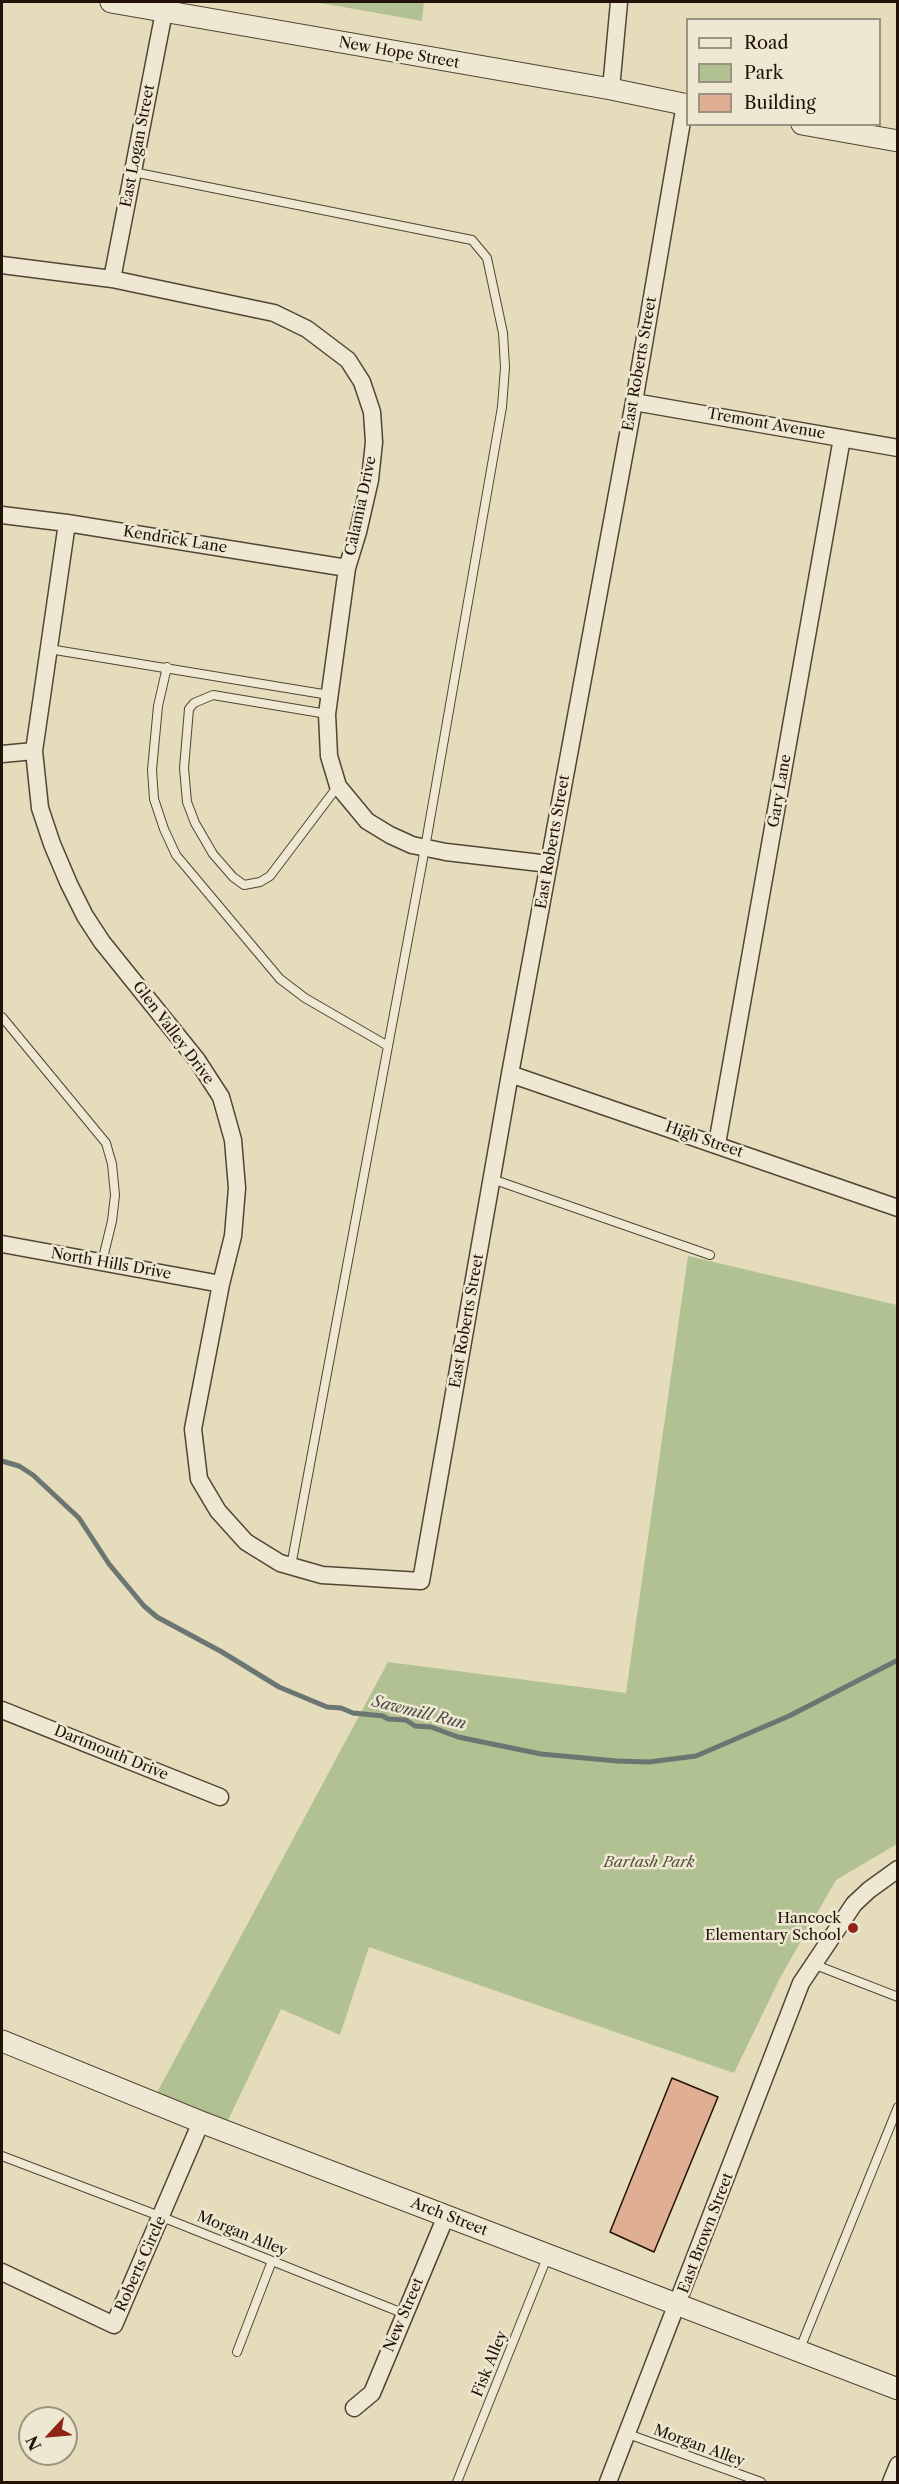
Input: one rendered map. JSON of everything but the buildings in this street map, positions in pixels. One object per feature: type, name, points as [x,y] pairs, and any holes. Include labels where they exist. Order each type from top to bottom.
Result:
[{"type":"street","name":"New Hope Street","points":[[111,2],[686,104]]},
{"type":"street","points":[[611,89],[619,2]]},
{"type":"street","name":"East Logan Street","points":[[112,279],[164,12]]},
{"type":"street","name":"East Roberts Street","points":[[421,1581],[510,1074],[634,402],[686,104]]},
{"type":"street","points":[[813,126],[897,141]]},
{"type":"street","name":"Calamia Drive","points":[[2,265],[112,279],[274,313],[307,329],[348,360],[362,382],[372,412],[374,442],[370,480],[347,568],[327,714],[329,756],[338,786],[367,821],[390,836],[425,848],[549,864]]},
{"type":"street","name":"Tremont Avenue","points":[[634,402],[897,448]]},
{"type":"street","name":"Gary Lane","points":[[717,1144],[842,438]]},
{"type":"street","name":"Kendrick Lane","points":[[2,515],[67,523],[347,568]]},
{"type":"street","name":"Glen Valley Drive","points":[[67,523],[34,751],[40,808],[52,844],[80,905],[102,942],[197,1059],[221,1097],[233,1140],[237,1188],[233,1236],[221,1284],[193,1429],[199,1479],[218,1511],[246,1542],[280,1563],[322,1575],[421,1581]]},
{"type":"street","points":[[2,754],[34,751]]},
{"type":"street","name":"High Street","points":[[510,1074],[897,1208]]},
{"type":"street","name":"North Hills Drive","points":[[2,1244],[221,1284]]},
{"type":"street","name":"Dartmouth Drive","points":[[2,1710],[220,1797]]},
{"type":"street","name":"East Brown Street","points":[[608,2482],[801,1983],[854,1904],[897,1869]]},
{"type":"street","name":"Arch Street","points":[[2,2041],[201,2122],[897,2389]]},
{"type":"street","name":"Roberts Circle","points":[[2,2272],[114,2325],[201,2122]]},
{"type":"street","name":"New Street","points":[[354,2408],[372,2393],[446,2216]]},
{"type":"street","points":[[891,2482],[897,2465]]},
{"type":"lane","points":[[133,172],[472,240],[487,258],[503,333],[505,367],[502,407],[425,848],[291,1566]]},
{"type":"lane","points":[[49,649],[329,695]]},
{"type":"lane","points":[[167,667],[158,706],[152,770],[154,799],[164,830],[176,855],[280,980],[305,998],[388,1046]]},
{"type":"lane","points":[[327,714],[213,695],[194,703],[189,709],[184,768],[188,802],[195,823],[213,854],[233,877],[244,885],[260,882],[270,876],[338,786]]},
{"type":"lane","points":[[2,1017],[106,1143],[112,1164],[115,1195],[112,1221],[102,1262]]},
{"type":"lane","points":[[492,1179],[710,1256]]},
{"type":"lane","points":[[813,1963],[897,1997]]},
{"type":"lane","points":[[798,2351],[897,2107]]},
{"type":"lane","name":"Morgan Alley","points":[[2,2156],[405,2314]]},
{"type":"lane","name":"Fisk Alley","points":[[456,2482],[548,2255]]},
{"type":"lane","points":[[237,2352],[272,2261]]},
{"type":"lane","name":"Morgan Alley","points":[[628,2434],[760,2482]]},
{"type":"green space","points":[[315,2],[424,2],[422,21]]},
{"type":"green space","name":"Bartash Park","points":[[688,1256],[897,1305],[897,1844],[836,1880],[781,1976],[734,2073],[369,1947],[340,2035],[281,2009],[223,2131],[152,2102],[388,1662],[626,1693]]},
{"type":"waterway","name":"Sawmill Run","points":[[2,1461],[19,1466],[33,1475],[79,1518],[109,1564],[144,1606],[157,1617],[222,1652],[279,1687],[327,1707],[383,1716],[388,1719],[406,1720],[415,1726],[431,1727],[458,1737],[541,1754],[617,1761],[649,1762],[696,1756],[789,1716],[898,1660]]},
{"type":"place","name":"Hancock Elementary School","points":[[853,1928]]}]
